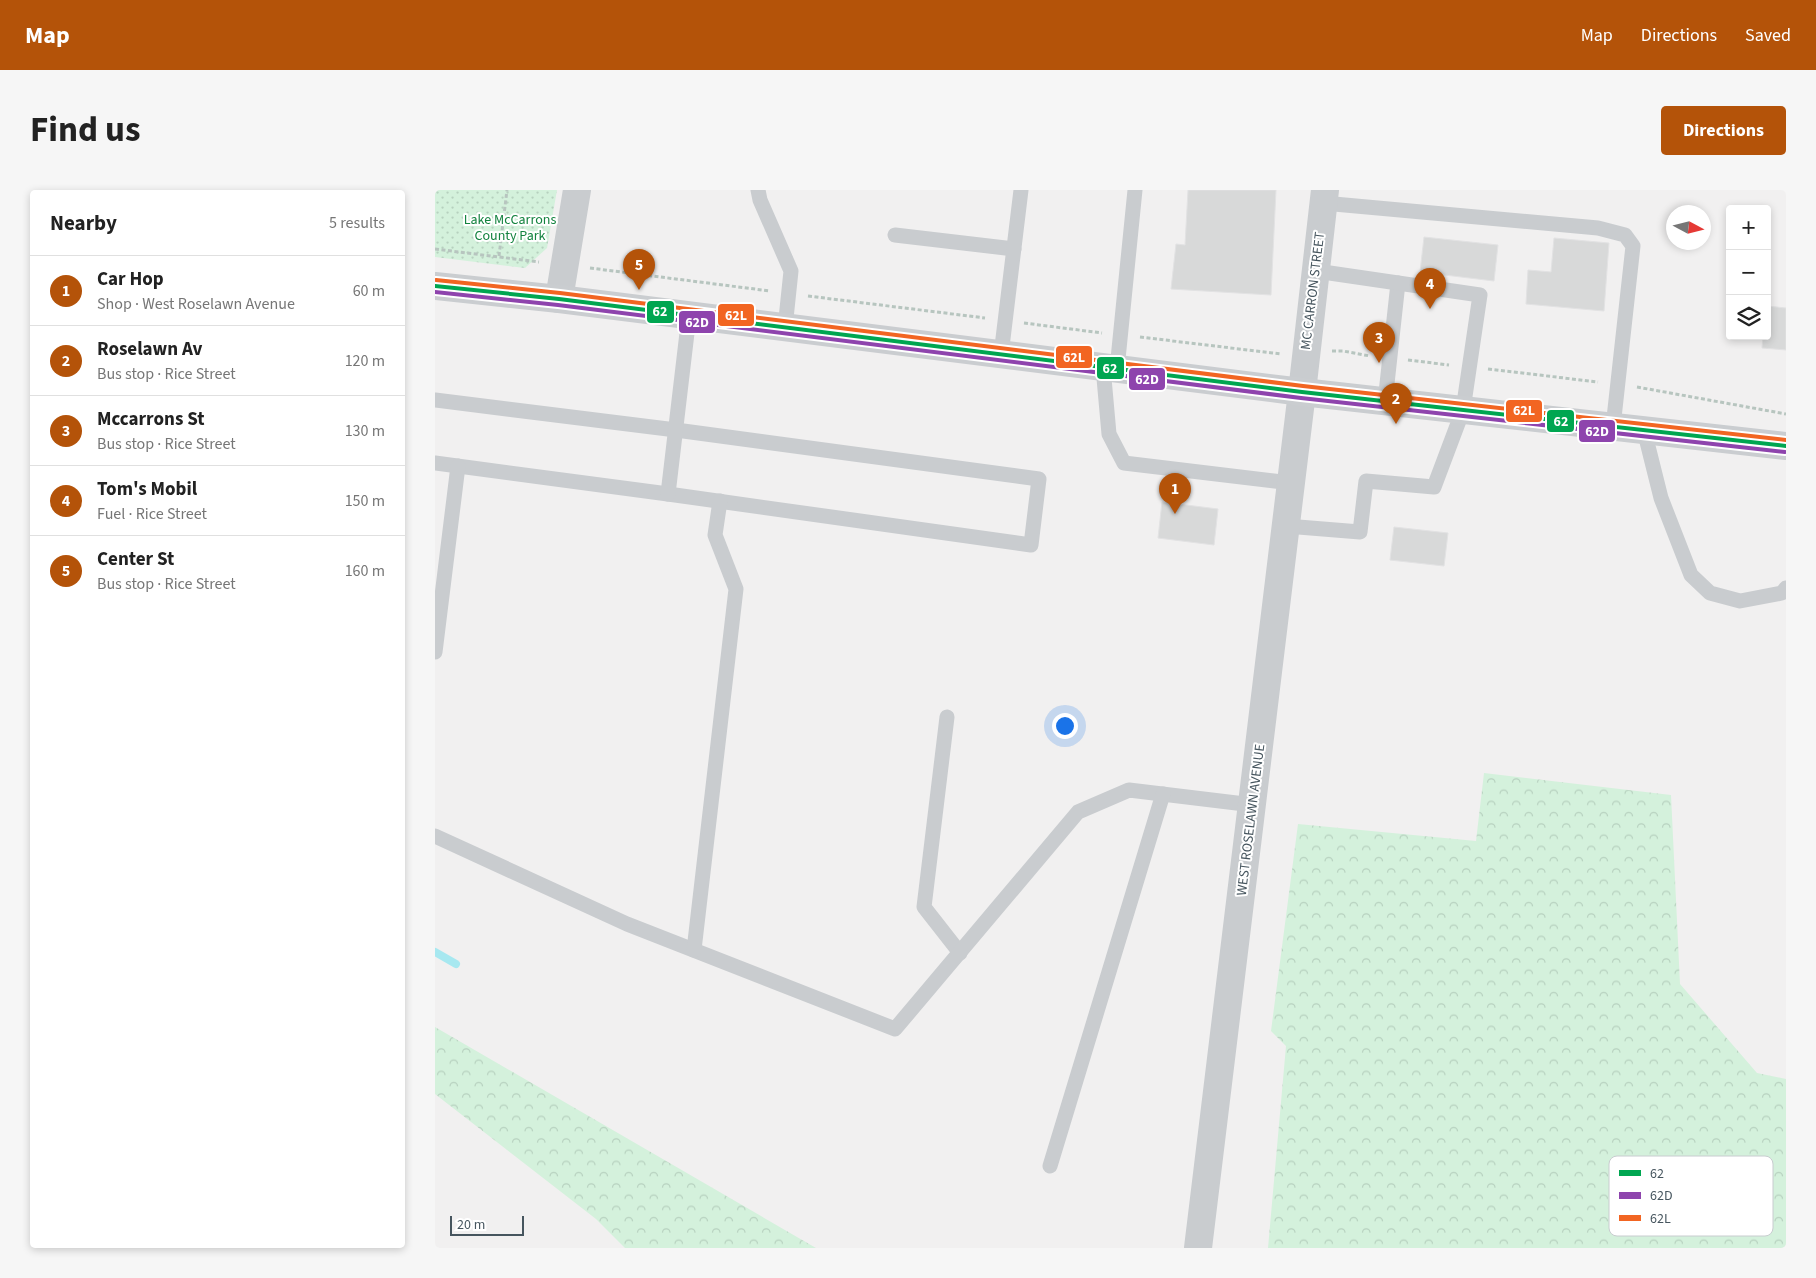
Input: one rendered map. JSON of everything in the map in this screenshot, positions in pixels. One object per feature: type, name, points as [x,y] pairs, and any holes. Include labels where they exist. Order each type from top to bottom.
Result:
[{"type":"main road","points":[[435,286],[559,299],[1385,402],[1786,446]]},
{"type":"street","points":[[559,299],[577,190]]},
{"type":"street","name":"MC CARRON STREET","points":[[1302,392],[1324,197]]},
{"type":"street","name":"WEST ROSELAWN AVENUE","points":[[1198,1248],[1302,392]]},
{"type":"lane","points":[[758,190],[760,200],[791,271],[785,328]]},
{"type":"lane","points":[[1001,355],[1021,190]]},
{"type":"lane","points":[[1135,190],[1110,368],[1109,434],[1124,463],[1291,483]]},
{"type":"lane","points":[[1324,197],[1598,228],[1625,235],[1633,246],[1613,427]]},
{"type":"lane","points":[[895,235],[1014,249]]},
{"type":"lane","points":[[1286,526],[1359,532],[1366,481],[1434,488],[1463,410],[1480,295],[1316,271]]},
{"type":"lane","points":[[1385,402],[1398,283]]},
{"type":"lane","points":[[667,494],[689,316]]},
{"type":"lane","points":[[435,400],[676,430],[1039,479],[1031,545],[435,463]]},
{"type":"lane","points":[[1644,430],[1661,498],[1691,575],[1710,593],[1740,601],[1782,594],[1786,588]]},
{"type":"lane","points":[[435,652],[458,466]]},
{"type":"lane","points":[[695,950],[736,589],[715,535],[719,501]]},
{"type":"lane","points":[[947,717],[924,907],[960,953]]},
{"type":"lane","points":[[435,836],[627,924],[895,1029],[1078,812],[1129,790],[1253,805]]},
{"type":"lane","points":[[1050,1166],[1163,794]]},
{"type":"path","points":[[499,257],[507,190]]},
{"type":"green space","name":"Lake McCarrons County Park","points":[[435,190],[557,190],[547,248],[525,268],[435,257]]},
{"type":"green space","points":[[1484,773],[1671,795],[1680,984],[1757,1073],[1786,1079],[1786,1248],[1268,1248],[1286,1046],[1271,1031],[1298,824],[1476,841]]},
{"type":"green space","points":[[435,1027],[816,1248],[625,1248],[596,1219],[435,1094]]},
{"type":"building","points":[[1188,190],[1276,190],[1271,295],[1171,289],[1176,244],[1185,245]]},
{"type":"building","points":[[1424,237],[1498,245],[1494,281],[1420,272]]},
{"type":"building","points":[[1554,238],[1609,243],[1604,311],[1526,304],[1528,270],[1551,272]]},
{"type":"building","points":[[1771,306],[1786,308],[1786,350],[1762,348],[1763,340],[1771,340]]},
{"type":"building","points":[[1162,502],[1218,509],[1214,545],[1158,538]]},
{"type":"building","points":[[1394,527],[1448,533],[1444,566],[1390,560]]},
{"type":"waterway","points":[[435,952],[456,964]]},
{"type":"transit line","name":"62L","points":[[436,280],[560,293],[1303,386],[1786,440]]},
{"type":"transit line","name":"62","points":[[435,286],[559,299],[1302,392],[1786,446]]},
{"type":"transit line","name":"62D","points":[[435,292],[558,305],[1301,398],[1785,452]]},
{"type":"place","name":"Center St","points":[[639,290]]},
{"type":"place","name":"Tom's Mobil","points":[[1430,309]]},
{"type":"place","name":"Mccarrons St","points":[[1379,363]]},
{"type":"place","name":"Roselawn Av","points":[[1396,424]]},
{"type":"place","name":"Car Hop","points":[[1175,514]]}]
